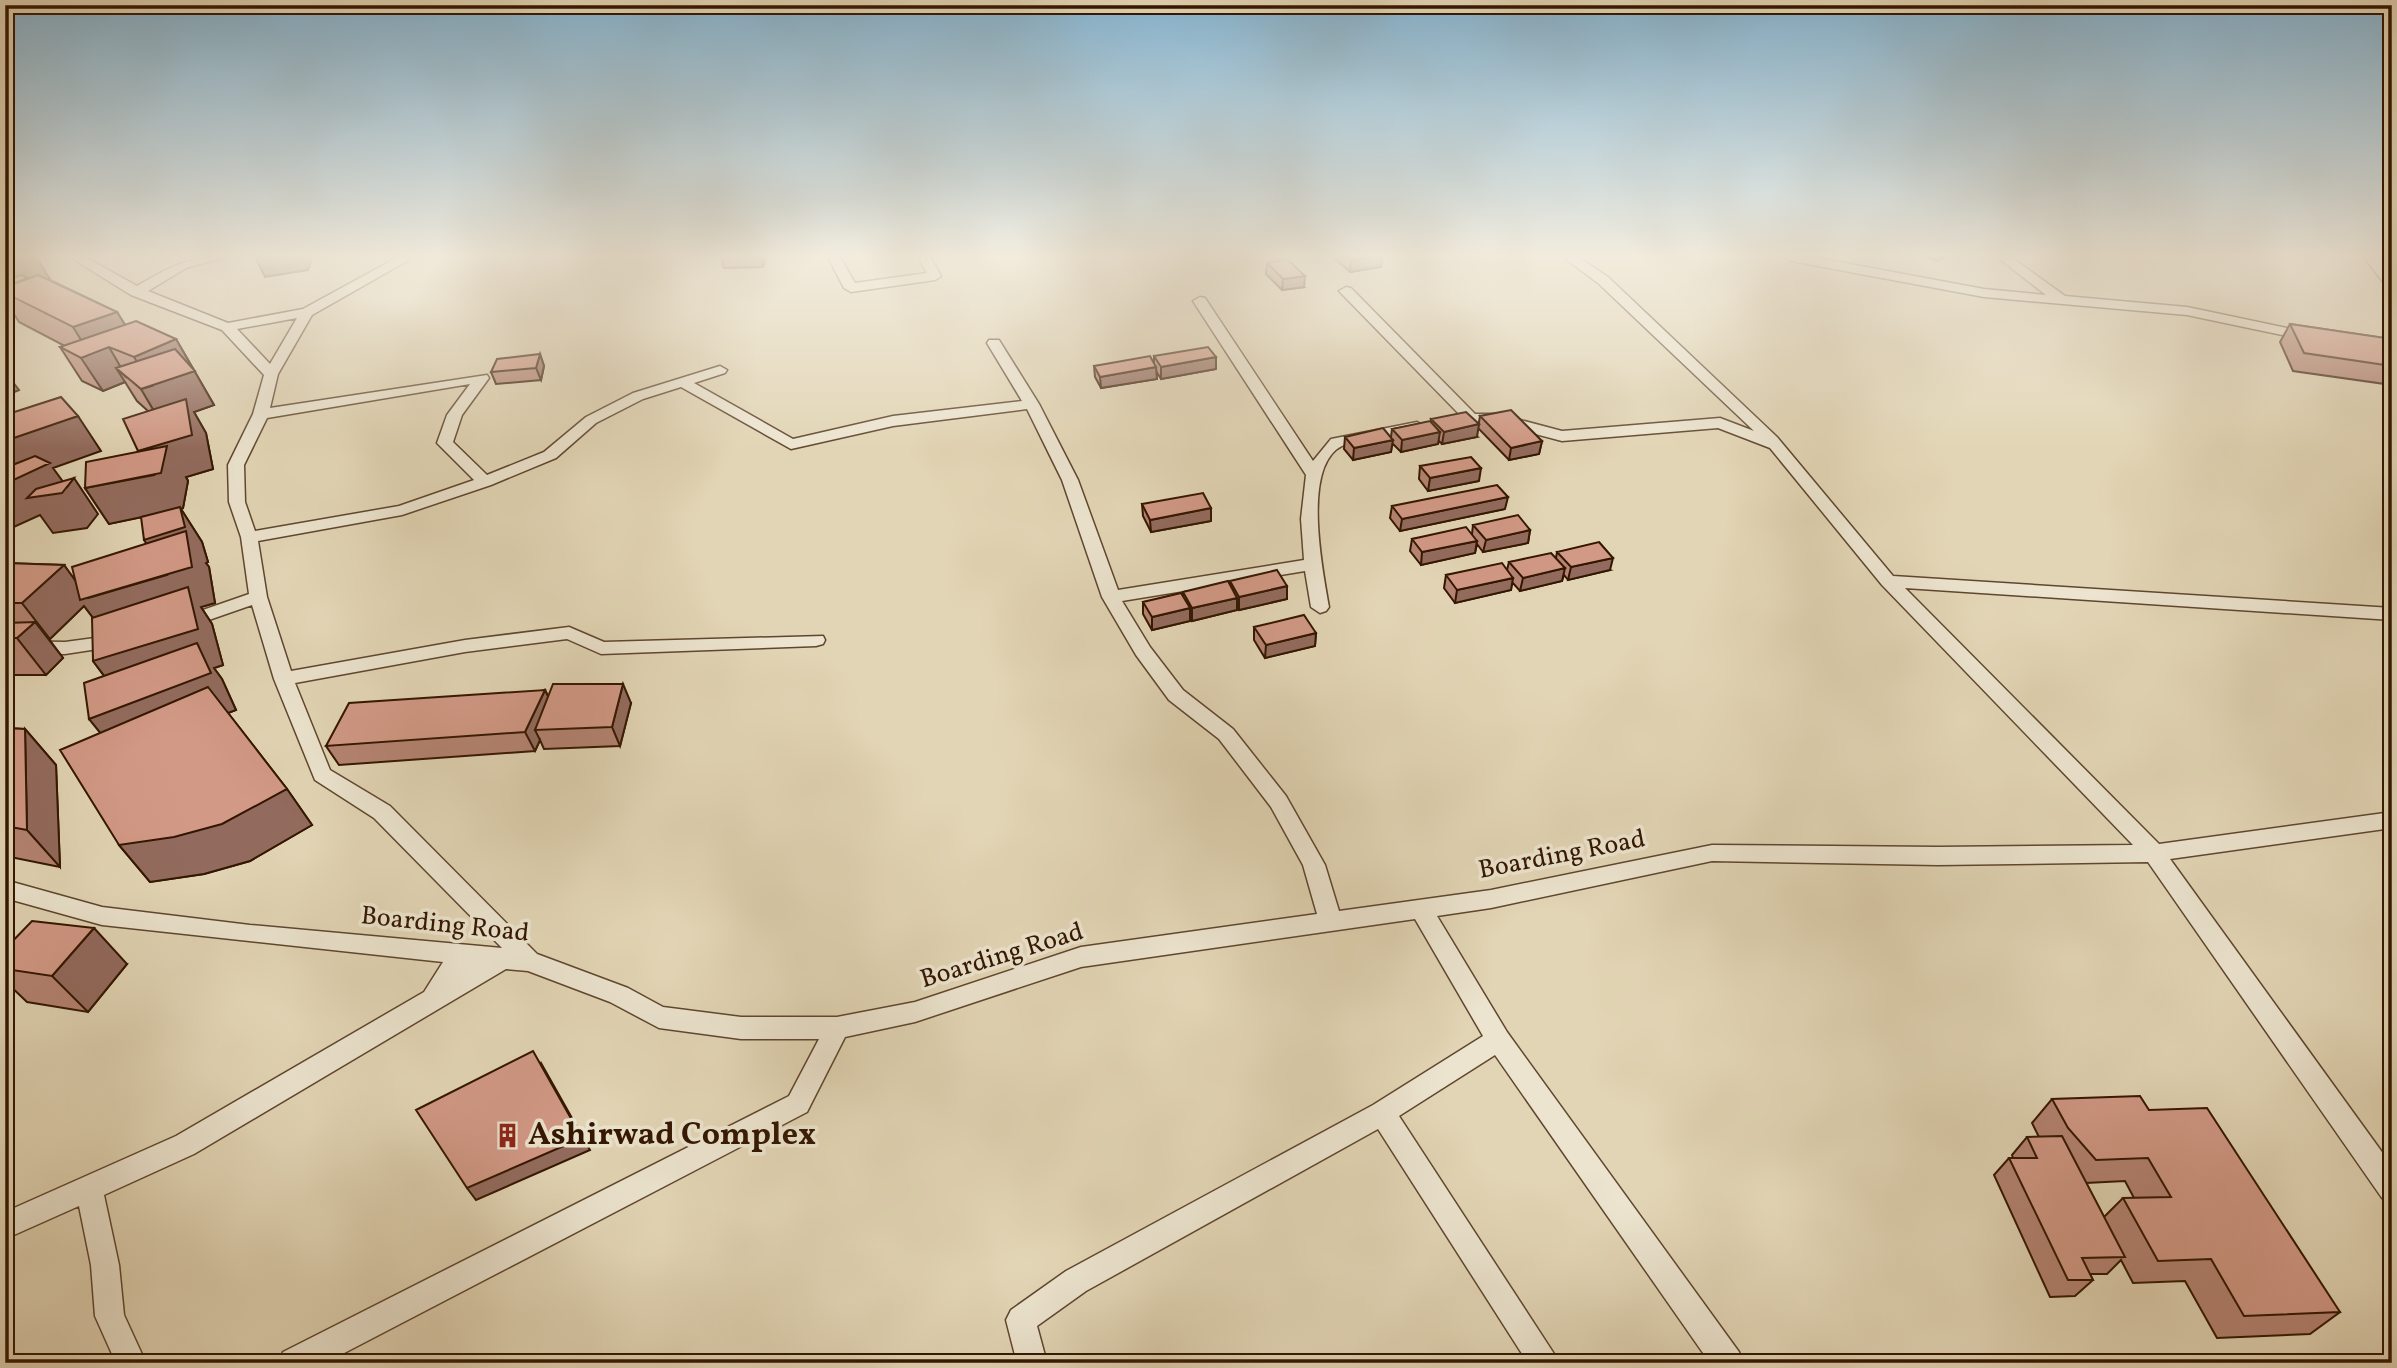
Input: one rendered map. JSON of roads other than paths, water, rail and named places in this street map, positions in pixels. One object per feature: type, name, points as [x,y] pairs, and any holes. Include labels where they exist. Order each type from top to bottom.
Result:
[{"type":"street","points":[[208,321],[227,327],[260,321]]},
{"type":"street","points":[[5,1226],[185,1145],[432,1002],[517,959],[382,812],[322,775],[284,679],[258,597],[249,537],[237,502],[236,464],[261,414],[271,374],[302,321]]},
{"type":"street","points":[[1213,321],[1314,475]]},
{"type":"street","points":[[1375,321],[1471,418]]},
{"type":"street","points":[[1647,321],[1777,446],[1888,581],[2154,853],[2392,1189]]},
{"type":"street","points":[[2236,321],[2326,339]]},
{"type":"street","points":[[227,327],[271,374]]},
{"type":"street","points":[[994,343],[1032,404],[1070,480],[1111,597],[1143,651],[1176,695],[1226,734],[1279,802],[1314,865],[1331,922]]},
{"type":"street","points":[[249,537],[402,510],[485,482],[550,455],[591,420],[638,396],[720,370]]},
{"type":"street","points":[[261,414],[482,378],[455,415],[445,443],[485,482]]},
{"type":"street","points":[[682,382],[791,444],[893,421],[1032,404]]},
{"type":"street","points":[[1320,607],[1308,520],[1314,475],[1327,449],[1336,442],[1471,418],[1517,422],[1562,436],[1720,423],[1777,446]]},
{"type":"street","points":[[1111,597],[1314,564]]},
{"type":"street","points":[[1888,581],[2392,614]]},
{"type":"street","points":[[162,629],[258,597]]},
{"type":"street","points":[[284,679],[465,646],[569,633],[601,648],[816,640]]},
{"type":"street","points":[[5,648],[65,648],[138,636]]},
{"type":"street","name":"Boarding Road","points":[[5,889],[102,916],[250,934],[517,959],[619,995],[659,1017],[741,1028],[837,1028],[915,1012],[1081,957],[1492,899],[1712,853],[1938,856],[2154,853],[2392,820]]},
{"type":"street","points":[[1421,909],[1498,1040],[1728,1363]]},
{"type":"street","points":[[432,1002],[462,953]]},
{"type":"street","points":[[294,1363],[797,1104],[837,1028]]},
{"type":"street","points":[[1032,1363],[1021,1320],[1076,1281],[1382,1113],[1498,1040]]},
{"type":"street","points":[[1382,1113],[1545,1363]]},
{"type":"street","points":[[89,1190],[105,1265],[110,1316],[131,1363]]},
{"type":"place","name":"Ashirwad Complex","points":[[508,1136]]}]
